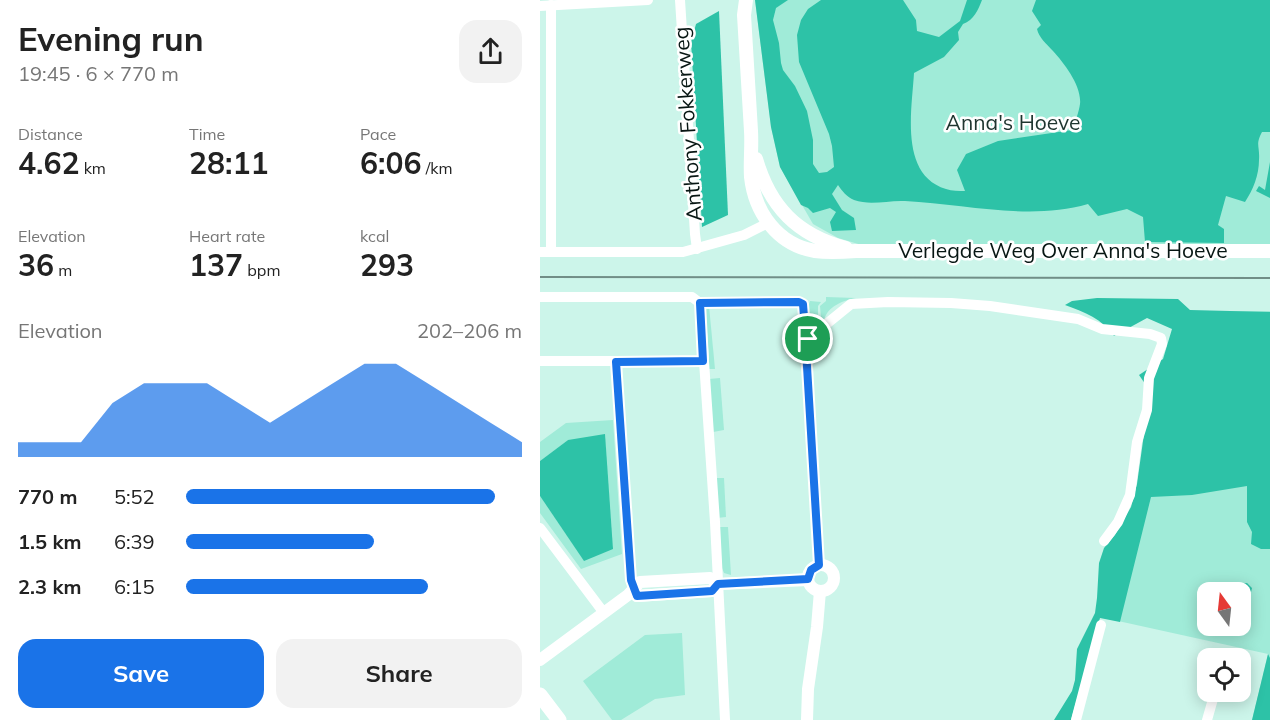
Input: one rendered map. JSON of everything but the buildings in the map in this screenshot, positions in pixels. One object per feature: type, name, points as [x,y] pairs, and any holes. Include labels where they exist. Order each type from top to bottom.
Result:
[{"type":"main road","name":"Verlegde Weg Over Anna's Hoeve","points":[[739,0],[744,15]]},
{"type":"main road","name":"Verlegde Weg Over Anna's Hoeve","points":[[746,0],[744,15],[752,147],[751,175],[760,209],[772,228],[793,245],[831,253],[856,251],[1270,251]]},
{"type":"main road","name":"Verlegde Weg Over Anna's Hoeve","points":[[752,147],[762,179],[773,201],[792,221],[818,238],[856,251]]},
{"type":"main road","points":[[760,209],[763,202],[773,201]]},
{"type":"main road","points":[[772,228],[784,233],[790,230],[792,221]]},
{"type":"main road","points":[[540,695],[558,720]]},
{"type":"street","points":[[648,0],[546,6],[546,252],[683,252],[772,228]]},
{"type":"street","name":"Anthony Fokkerweg","points":[[680,0],[697,249]]},
{"type":"street","points":[[540,297],[692,297],[700,303],[799,302],[803,304],[808,339],[806,350],[819,565]]},
{"type":"street","points":[[808,339],[851,304],[888,302],[990,306],[1078,319],[1102,329],[1150,334],[1161,338],[1162,344],[1149,378],[1146,410],[1137,442],[1130,495],[1126,508],[1104,541]]},
{"type":"street","points":[[700,303],[725,720]]},
{"type":"street","points":[[540,361],[703,361]]},
{"type":"street","points":[[616,362],[633,588]]},
{"type":"street","points":[[540,528],[604,613]]},
{"type":"street","points":[[819,565],[829,567],[835,577],[831,587],[820,591],[812,587],[808,579],[811,570],[819,565]]},
{"type":"street","points":[[540,660],[628,595],[640,582],[710,578],[718,584],[808,579]]},
{"type":"street","points":[[807,720],[808,689],[820,591]]},
{"type":"street","points":[[1076,720],[1101,625]]},
{"type":"street","points":[[1207,720],[1212,702]]},
{"type":"green space","name":"Anna's Hoeve","points":[[755,0],[1270,0],[1270,246],[865,246],[838,238],[813,224],[780,167],[771,127]]},
{"type":"green space","points":[[826,297],[856,298],[836,305],[824,320],[821,317],[820,306],[826,301]]},
{"type":"green space","points":[[810,301],[821,302],[818,306],[818,318],[821,322],[810,331],[808,307]]},
{"type":"green space","points":[[709,306],[715,369],[708,369],[705,309]]},
{"type":"green space","points":[[1202,311],[1270,311],[1270,720],[1252,720],[1268,654],[1251,650],[1251,648],[1241,648],[1100,617]]},
{"type":"green space","points":[[720,378],[724,430],[713,432],[709,379]]},
{"type":"green space","points":[[613,420],[622,554],[581,569],[540,513],[540,496],[584,560],[568,440],[540,461],[540,442],[566,423]]},
{"type":"green space","points":[[715,478],[724,478],[726,517],[717,518]]},
{"type":"green space","points":[[719,527],[728,527],[731,575],[724,573],[722,568]]},
{"type":"green space","points":[[682,633],[685,695],[655,699],[621,720],[612,720],[583,681],[645,635]]},
{"type":"shaded area","name":"Anna's Hoeve","points":[[755,0],[788,0],[776,8],[773,20],[783,70],[795,86],[807,111],[813,140],[813,164],[819,173],[827,172],[834,167],[829,134],[799,62],[797,35],[801,20],[808,9],[821,0],[903,0],[916,20],[917,31],[939,37],[960,21],[967,0],[982,0],[975,14],[963,24],[958,32],[959,40],[944,57],[914,73],[912,139],[915,156],[921,170],[931,181],[946,189],[965,191],[957,170],[966,154],[998,141],[1072,130],[1078,114],[1080,97],[1075,82],[1067,68],[1038,32],[1037,29],[1041,25],[1032,11],[1036,0],[1270,0],[1270,132],[1262,132],[1258,143],[1259,166],[1255,182],[1245,202],[1226,196],[1218,225],[1224,229],[1224,243],[1145,242],[1143,217],[1127,209],[1098,216],[1088,204],[1066,209],[1020,211],[905,201],[867,203],[851,199],[838,185],[832,194],[842,210],[854,218],[856,230],[832,231],[830,222],[836,212],[830,208],[813,213],[801,205],[780,167],[771,127]]},
{"type":"shaded area","points":[[719,11],[728,215],[702,227],[691,42],[696,24]]},
{"type":"shaded area","points":[[1270,162],[1270,198],[1256,191],[1259,186],[1265,190]]},
{"type":"shaded area","points":[[1097,298],[1178,299],[1190,310],[1270,312],[1270,549],[1261,549],[1251,544],[1252,532],[1247,522],[1247,486],[1192,495],[1151,497],[1120,622],[1100,618],[1071,720],[1054,720],[1072,691],[1077,649],[1095,613],[1099,563],[1104,548],[1115,535],[1131,507],[1137,484],[1150,391],[1139,375],[1163,359],[1172,329],[1147,318],[1114,336],[1092,317],[1065,305],[1072,301]]},
{"type":"shaded area","points":[[605,434],[613,549],[584,561],[540,496],[540,461],[568,440]]},
{"type":"shaded area","points":[[1268,654],[1270,658],[1270,720],[1252,720]]},
{"type":"railway","points":[[540,277],[1270,278]]},
{"type":"route","points":[[799,302],[803,304],[808,339],[806,350],[819,565],[811,570],[808,579],[718,584],[712,591],[637,596],[631,580],[616,362],[703,361],[700,303],[799,302]]}]
